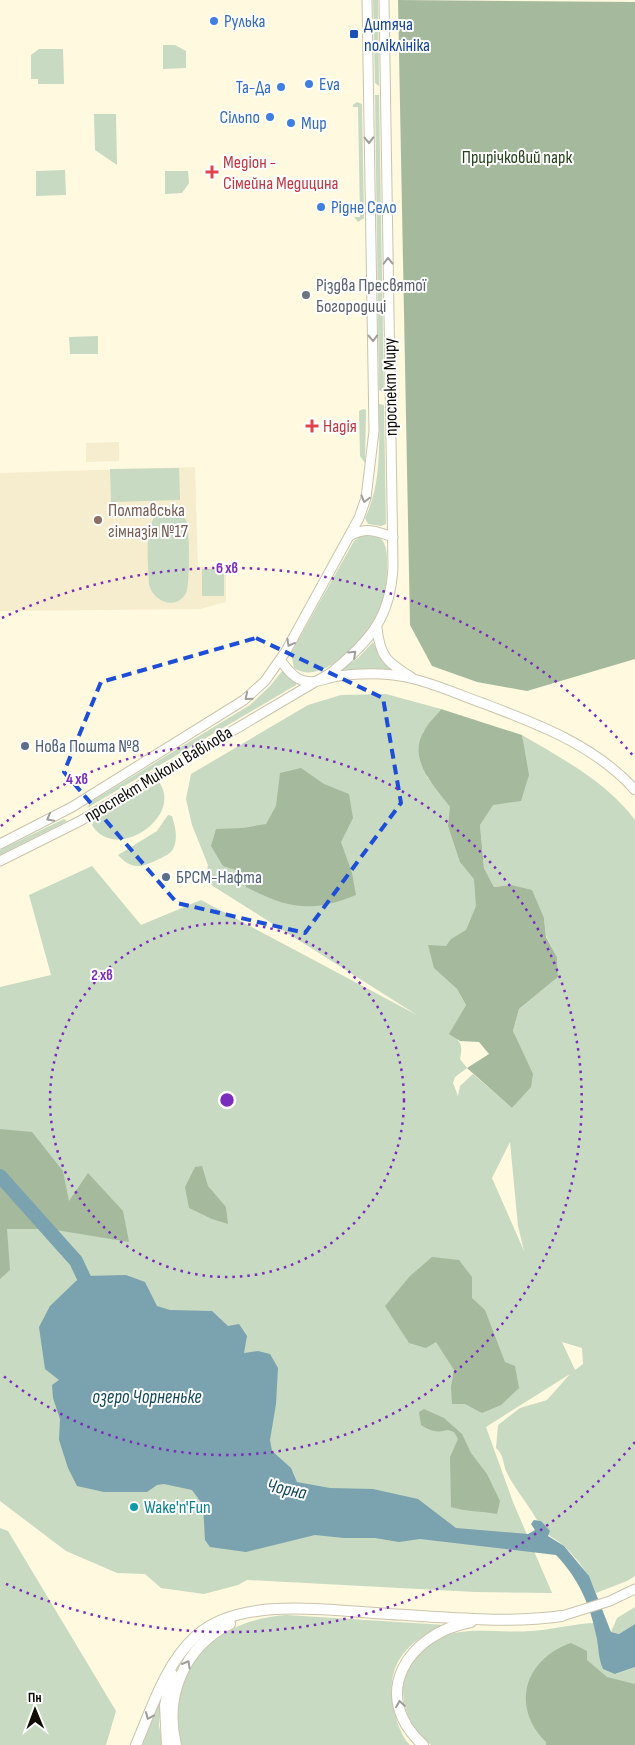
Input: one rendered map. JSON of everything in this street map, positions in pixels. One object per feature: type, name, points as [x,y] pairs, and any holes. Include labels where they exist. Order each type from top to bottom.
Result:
[{"type":"highway","points":[[136,1745],[162,1684],[187,1644],[203,1630],[235,1616],[291,1609],[491,1619],[537,1619],[562,1616]]},
{"type":"highway","points":[[176,1745],[172,1722],[174,1700],[179,1680],[188,1661],[213,1634],[251,1613]]},
{"type":"highway","points":[[424,1745],[408,1728],[399,1704],[399,1682],[407,1660],[417,1647],[442,1631],[469,1622],[491,1619]]},
{"type":"highway","points":[[168,1745],[165,1705],[178,1656]]},
{"type":"main road","name":"проспект Миру","points":[[280,660],[350,536],[359,518],[367,491],[374,431],[374,399],[367,0]]},
{"type":"main road","name":"проспект Миру","points":[[314,682],[332,672],[352,656],[377,628],[386,609],[391,589],[393,537],[384,0]]},
{"type":"main road","points":[[368,92],[385,91]]},
{"type":"main road","points":[[374,399],[390,399]]},
{"type":"main road","points":[[350,536],[361,530],[369,529],[393,537]]},
{"type":"main road","points":[[377,628],[383,654],[391,664],[413,678],[563,736],[605,762],[635,790]]},
{"type":"main road","points":[[280,660],[296,678],[314,682],[339,676],[364,674],[413,678]]},
{"type":"main road","name":"проспект Миколи Вавілова","points":[[0,844],[72,806],[244,700],[265,681],[280,660]]},
{"type":"main road","name":"проспект Миколи Вавілова","points":[[0,861],[80,821],[314,682]]},
{"type":"main road","points":[[72,806],[80,821]]},
{"type":"main road","points":[[562,1616],[610,1601],[635,1589]]},
{"type":"highlighted area","points":[[256,638],[383,698],[401,803],[305,933],[177,903],[64,772],[101,682]]},
{"type":"shaded area","points":[[119,442],[119,461],[86,462],[86,443]]},
{"type":"shaded area","name":"Полтавська гімназія №17","points":[[195,467],[198,567],[226,567],[226,602],[200,609],[0,611],[0,473]]},
{"type":"green space","points":[[373,0],[378,0],[379,86],[375,83]]},
{"type":"green space","name":"Прирічковий парк","points":[[398,0],[635,2],[635,659],[527,691],[477,682],[432,666],[410,625]]},
{"type":"green space","points":[[163,45],[175,45],[186,51],[186,68],[163,69]]},
{"type":"green space","points":[[39,49],[63,49],[64,84],[38,84],[38,79],[31,79],[31,55]]},
{"type":"green space","points":[[375,95],[379,95],[384,393],[379,390]]},
{"type":"green space","points":[[357,102],[362,104],[364,218],[358,222],[354,217],[360,217],[358,107],[353,107]]},
{"type":"green space","points":[[94,114],[116,114],[117,165],[95,150]]},
{"type":"green space","points":[[65,170],[66,195],[36,196],[36,171]]},
{"type":"green space","points":[[165,171],[188,171],[189,183],[182,193],[165,194]]},
{"type":"green space","points":[[98,336],[98,354],[70,354],[69,337]]},
{"type":"green space","points":[[379,404],[384,405],[386,524],[381,526],[368,524],[365,518],[377,477]]},
{"type":"green space","points":[[366,410],[365,463],[360,456],[359,411]]},
{"type":"green space","points":[[179,468],[180,500],[111,502],[110,469]]},
{"type":"green space","points":[[164,509],[171,509],[182,514],[186,520],[189,545],[186,593],[182,599],[171,603],[160,600],[155,596],[149,585],[149,531],[157,514]]},
{"type":"green space","points":[[363,534],[379,536],[384,543],[386,551],[387,573],[385,589],[380,610],[375,620],[356,645],[331,665],[318,671],[306,672],[294,668],[291,653],[354,541]]},
{"type":"green space","points":[[202,569],[224,569],[224,596],[202,596]]},
{"type":"green space","points":[[373,642],[380,656],[394,671],[336,673],[358,658]]},
{"type":"green space","points":[[283,670],[297,682],[296,685],[87,808],[92,801],[250,705],[270,686]]},
{"type":"green space","points":[[386,694],[441,709],[423,732],[427,777],[450,807],[501,908],[436,969],[457,989],[466,1005],[450,1034],[460,1044],[460,1059],[467,1068],[455,1077],[453,1083],[458,1096],[460,1086],[473,1074],[512,1108],[521,1097],[520,1050],[513,1031],[519,1009],[558,977],[557,957],[546,936],[544,918],[511,885],[494,887],[484,868],[480,825],[523,750],[522,735],[568,762],[597,782],[624,806],[635,820],[635,1576],[596,1593],[587,1574],[579,1563],[565,1547],[549,1535],[541,1521],[537,1520],[510,1479],[501,1454],[496,1448],[498,1425],[520,1408],[547,1400],[570,1374],[486,1427],[513,1502],[552,1593],[475,1592],[247,1580],[238,1585],[204,1594],[161,1588],[145,1574],[117,1573],[66,1551],[0,1501],[0,987],[51,975],[29,895],[92,866],[141,925],[201,900],[417,1015],[205,881],[208,865],[192,825],[186,799],[191,774],[308,705],[341,695]],"holes":[[[510,1142],[518,1226],[524,1251],[492,1178]],[[562,1342],[582,1348],[583,1364],[575,1370]]]},
{"type":"green space","points":[[441,709],[522,735],[529,775],[521,801],[493,805],[480,825],[484,868],[494,887],[511,885],[532,890],[544,918],[546,937],[557,957],[558,977],[519,1009],[513,1031],[533,1074],[531,1087],[512,1108],[467,1068],[489,1054],[479,1042],[460,1041],[449,1034],[466,1005],[457,989],[434,968],[428,945],[446,946],[451,939],[466,930],[476,906],[474,879],[460,862],[448,826],[450,807],[430,781],[421,762],[419,752],[420,741],[424,731]]},
{"type":"green space","points":[[301,768],[324,784],[349,794],[353,818],[341,842],[352,873],[356,895],[340,901],[313,906],[300,906],[275,900],[246,887],[242,872],[223,866],[211,846],[216,829],[243,828],[266,824],[276,806],[280,773]]},
{"type":"green space","points":[[159,782],[164,796],[162,809],[155,821],[143,831],[129,838],[115,839],[102,836],[92,825],[94,821]]},
{"type":"green space","points":[[168,815],[172,816],[176,835],[174,847],[170,853],[142,866],[132,865],[118,855],[157,831]]},
{"type":"green space","points":[[64,819],[67,821],[0,855],[0,850]]},
{"type":"green space","points":[[0,1129],[32,1132],[63,1171],[69,1201],[88,1173],[123,1211],[129,1242],[50,1229],[7,1229],[10,1270],[0,1279]]},
{"type":"green space","points":[[202,1166],[208,1186],[226,1207],[228,1224],[189,1208],[185,1187],[195,1167]]},
{"type":"green space","points":[[432,1257],[459,1260],[472,1277],[472,1298],[485,1310],[505,1362],[515,1366],[519,1388],[501,1405],[482,1413],[465,1404],[452,1404],[451,1387],[454,1370],[436,1342],[426,1348],[409,1343],[385,1306],[410,1276]]},
{"type":"green space","points":[[424,1409],[444,1418],[462,1434],[471,1453],[487,1474],[500,1501],[497,1514],[451,1507],[450,1457],[458,1439],[454,1432],[448,1430],[434,1431],[421,1425],[419,1412]]},
{"type":"green space","points":[[0,1528],[8,1531],[116,1711],[106,1745],[0,1745]]},
{"type":"green space","points":[[635,1607],[635,1624],[619,1634],[611,1632],[617,1618]]},
{"type":"green space","points":[[286,1615],[446,1625],[432,1631],[409,1647],[401,1657],[392,1680],[394,1710],[402,1733],[410,1745],[180,1745],[176,1711],[180,1690],[187,1671],[198,1655],[228,1631],[246,1623]]},
{"type":"green space","points":[[594,1623],[597,1640],[616,1674],[635,1667],[635,1745],[431,1745],[410,1721],[404,1699],[404,1670],[420,1650],[440,1637],[463,1632],[530,1631]]},
{"type":"green space","points":[[571,1643],[587,1651],[587,1660],[607,1677],[635,1684],[635,1745],[546,1745],[546,1742],[535,1728],[528,1714],[526,1699],[528,1685],[533,1672],[555,1650]]},
{"type":"green space","points":[[162,1688],[159,1725],[163,1745],[138,1745]]},
{"type":"water","name":"озеро Чорненьке","points":[[126,1275],[145,1282],[157,1306],[170,1310],[212,1311],[228,1326],[239,1324],[247,1336],[244,1353],[258,1351],[270,1354],[278,1368],[276,1404],[270,1440],[272,1451],[291,1468],[297,1482],[330,1488],[373,1489],[418,1499],[456,1528],[528,1534],[535,1530],[531,1524],[534,1520],[541,1521],[550,1531],[548,1536],[564,1546],[589,1576],[611,1632],[619,1634],[635,1624],[635,1667],[615,1674],[603,1669],[587,1602],[577,1582],[556,1555],[420,1539],[399,1542],[375,1538],[344,1538],[315,1535],[246,1552],[210,1547],[205,1540],[203,1505],[192,1490],[164,1484],[157,1485],[147,1492],[104,1492],[77,1486],[68,1468],[59,1440],[60,1419],[53,1398],[52,1385],[59,1380],[45,1369],[39,1327],[50,1306],[76,1281],[85,1276]]},
{"type":"waterway","name":"Чорна","points":[[0,1176],[76,1261],[91,1293]]},
{"type":"place","name":"Рулька","points":[[214,21]]},
{"type":"place","name":"Дитяча поліклініка","points":[[354,34]]},
{"type":"place","name":"Eva","points":[[309,84]]},
{"type":"place","name":"Та-Да","points":[[281,87]]},
{"type":"place","name":"Сільпо","points":[[270,117]]},
{"type":"place","name":"Мир","points":[[291,123]]},
{"type":"place","name":"Медіон - Сімейна Медицина","points":[[212,172]]},
{"type":"place","name":"Рідне Село","points":[[321,207]]},
{"type":"place","name":"Різдва Пресвятої Богородиці","points":[[306,295]]},
{"type":"place","name":"Надія","points":[[312,426]]},
{"type":"place","name":"Полтавська гімназія №17","points":[[98,520]]},
{"type":"place","name":"Нова Пошта №8","points":[[25,746]]},
{"type":"place","name":"БРСМ-Нафта","points":[[166,877]]},
{"type":"place","name":"Wake'n'Fun","points":[[134,1507]]}]
